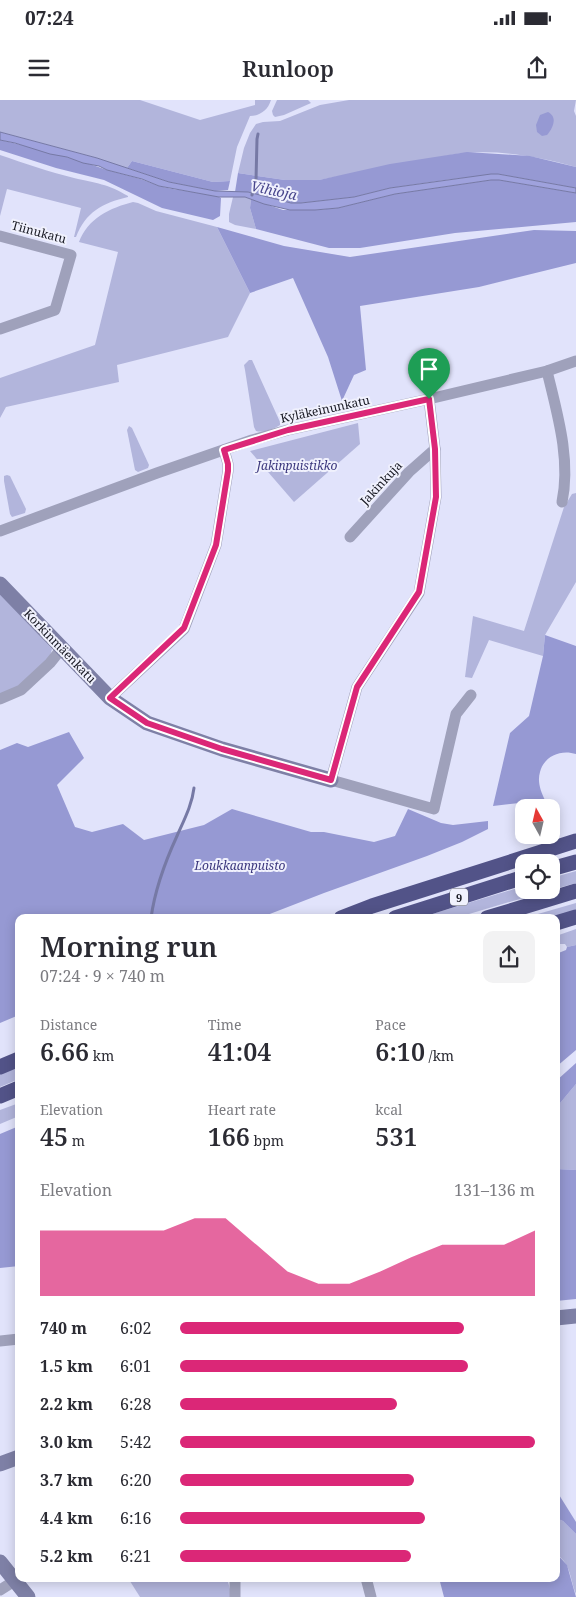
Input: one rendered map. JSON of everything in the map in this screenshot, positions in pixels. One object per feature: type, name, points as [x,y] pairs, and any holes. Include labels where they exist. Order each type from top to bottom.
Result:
[{"type":"highway","points":[[352,914],[390,900],[576,841]]},
{"type":"highway","points":[[560,866],[576,862]]},
{"type":"highway","name":"9","points":[[408,914],[515,880]]},
{"type":"highway","points":[[499,914],[576,891]]},
{"type":"highway","points":[[560,922],[576,917]]},
{"type":"highway","points":[[0,1067],[15,1061]]},
{"type":"highway","points":[[0,1096],[15,1090]]},
{"type":"street","name":"Tiinukatu","points":[[0,236],[71,255],[55,310],[0,329]]},
{"type":"street","name":"Kyläkeinunkatu","points":[[0,531],[224,450],[288,430],[547,371],[576,361]]},
{"type":"street","points":[[547,371],[558,418],[565,463],[562,502]]},
{"type":"street","points":[[331,780],[357,687],[419,592],[436,497],[435,449],[429,399]]},
{"type":"street","name":"Jakinkuja","points":[[350,537],[408,472],[435,449]]},
{"type":"street","points":[[110,698],[184,628],[216,545],[228,471],[224,450]]},
{"type":"street","name":"Korkinmäenkatu","points":[[0,584],[110,698],[147,723],[222,749],[434,810],[456,714],[471,695]]},
{"type":"street","points":[[0,699],[21,690],[50,663],[62,648]]},
{"type":"street","points":[[560,1318],[576,1316]]},
{"type":"street","points":[[0,1341],[15,1339]]},
{"type":"street","points":[[0,1464],[15,1458]]},
{"type":"street","points":[[0,1562],[15,1577]]},
{"type":"street","points":[[0,1590],[15,1580]]},
{"type":"street","points":[[19,1582],[28,1597]]},
{"type":"street","points":[[235,1597],[236,1582]]},
{"type":"street","points":[[367,1582],[371,1597]]},
{"type":"green space","points":[[0,100],[140,100],[200,120],[255,105],[255,100],[271,100],[263,112],[250,116],[237,147],[230,181],[213,182],[132,161],[127,168],[117,166],[97,158],[0,132]]},
{"type":"green space","points":[[277,100],[308,100],[311,103],[275,117],[272,111]]},
{"type":"green space","points":[[349,100],[576,100],[574,111],[576,116],[576,167],[517,154],[487,152],[456,154],[319,180],[285,180],[238,173],[244,148],[256,124],[280,121],[320,105]]},
{"type":"green space","points":[[548,112],[553,117],[554,123],[547,135],[542,136],[537,132],[536,125],[540,115]]},
{"type":"green space","points":[[0,140],[68,157],[159,186],[219,197],[221,198],[220,216],[213,220],[162,208],[104,180],[56,168],[0,150]]},
{"type":"green space","points":[[467,152],[530,156],[576,167],[576,188],[498,174],[390,188],[354,197],[301,203],[291,203],[248,192],[235,192],[238,173],[285,180],[319,180],[390,164]]},
{"type":"green space","points":[[0,155],[55,173],[108,186],[128,197],[110,202],[96,210],[85,221],[76,237],[74,237],[81,208],[7,189],[0,216]]},
{"type":"green space","points":[[132,161],[213,182],[230,181],[228,190],[215,191],[169,182],[127,168]]},
{"type":"green space","points":[[491,180],[576,193],[576,222],[455,233],[360,248],[329,248],[256,229],[250,208],[251,199],[283,210],[338,208],[395,194]]},
{"type":"green space","points":[[233,197],[251,199],[250,208],[256,229],[229,222]]},
{"type":"green space","points":[[133,202],[156,211],[217,227],[250,293],[228,337],[117,365],[119,382],[6,407],[0,418],[0,378],[95,345],[118,252],[79,242],[88,226],[94,220],[116,207]]},
{"type":"green space","points":[[217,227],[284,246],[350,257],[534,230],[576,231],[576,263],[479,287],[360,306],[366,370],[354,375],[342,401],[328,357],[293,278],[250,293]]},
{"type":"green space","points":[[249,360],[252,360],[280,422],[280,425],[275,428],[256,431],[254,427],[244,365]]},
{"type":"green space","name":"Jakinpuistikko","points":[[358,423],[360,444],[294,502],[250,451]]},
{"type":"green space","points":[[129,426],[132,428],[149,465],[148,468],[138,472],[135,470],[127,430]]},
{"type":"green space","points":[[4,476],[10,476],[26,509],[25,513],[12,517],[4,481]]},
{"type":"green space","points":[[576,493],[576,582],[545,635],[543,656],[489,640],[472,678],[465,677],[473,616],[524,631],[564,507],[572,494]]},
{"type":"green space","points":[[0,593],[52,649],[50,656],[17,688],[0,695]]},
{"type":"green space","points":[[545,635],[576,646],[576,754],[559,753],[549,758],[542,766],[539,783],[545,799],[515,799],[515,803],[493,806],[510,733],[529,716],[543,656]]},
{"type":"green space","name":"Loukkaanpuisto","points":[[69,732],[84,758],[57,785],[75,827],[92,832],[123,824],[144,840],[204,825],[232,809],[311,832],[324,832],[374,842],[395,836],[408,809],[441,823],[453,825],[488,821],[488,829],[427,856],[270,914],[15,914],[15,1017],[0,1023],[0,750],[17,743],[28,747]]},
{"type":"green space","points":[[576,871],[576,883],[560,887],[560,875]]},
{"type":"green space","points":[[515,889],[515,899],[520,899],[469,914],[432,914]]},
{"type":"green space","points":[[576,903],[576,912],[560,916],[560,914],[538,914]]},
{"type":"green space","points":[[576,929],[576,945],[567,947],[565,944],[560,944],[560,935]]},
{"type":"green space","points":[[576,945],[576,1050],[560,1064],[560,952],[566,950],[567,947]]},
{"type":"green space","points":[[576,1063],[576,1084],[560,1103],[560,1077]]},
{"type":"green space","points":[[15,1068],[15,1081],[0,1087],[0,1074]]},
{"type":"green space","points":[[576,1084],[576,1170],[560,1169],[560,1103]]},
{"type":"green space","points":[[15,1104],[15,1118],[0,1124],[0,1110]]},
{"type":"green space","points":[[15,1128],[15,1266],[0,1268],[0,1134]]},
{"type":"green space","points":[[560,1169],[576,1170],[576,1299],[560,1301]]},
{"type":"green space","points":[[560,1496],[576,1522],[576,1534],[560,1520]]},
{"type":"green space","points":[[560,1520],[576,1534],[576,1594],[570,1572],[560,1557]]},
{"type":"green space","points":[[560,1557],[567,1565],[576,1597],[444,1597],[440,1582],[560,1582]]},
{"type":"green space","points":[[131,1582],[228,1582],[231,1593],[230,1597],[140,1597]]},
{"type":"shaded area","points":[[0,132],[97,158],[169,182],[215,191],[248,192],[291,203],[354,197],[390,188],[491,174],[576,188],[576,193],[491,180],[395,194],[338,208],[290,210],[245,197],[219,197],[159,186],[99,166],[0,140]]},
{"type":"waterway","name":"Vihioja","points":[[252,195],[256,180],[258,134]]},
{"type":"waterway","points":[[152,914],[161,876],[187,812],[194,788]]},
{"type":"route","points":[[429,399],[435,449],[436,497],[419,592],[357,687],[331,780],[222,749],[147,723],[110,698],[184,628],[216,545],[228,471],[224,450],[288,430],[429,399]]}]
